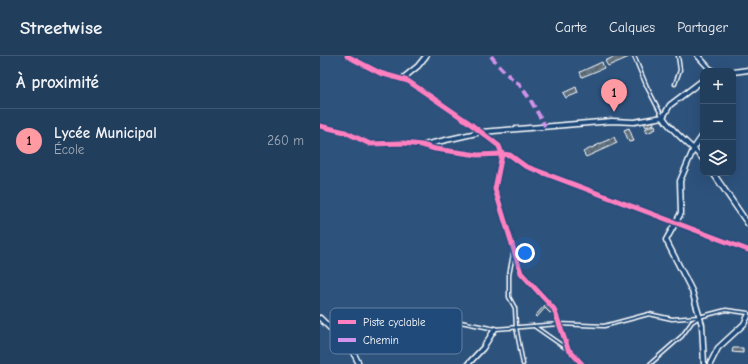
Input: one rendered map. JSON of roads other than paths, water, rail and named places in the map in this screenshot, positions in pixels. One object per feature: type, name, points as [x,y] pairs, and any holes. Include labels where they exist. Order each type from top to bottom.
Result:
[{"type":"street","points":[[347,56],[380,73],[402,79],[416,86],[499,146],[502,154],[495,189],[521,273],[554,309],[568,349],[582,364]]},
{"type":"street","points":[[402,79],[418,66],[426,56]]},
{"type":"street","points":[[698,56],[709,68]]},
{"type":"street","points":[[736,74],[747,70],[748,65]]},
{"type":"street","points":[[422,145],[481,132],[612,121],[634,122],[663,117],[670,105],[700,82]]},
{"type":"street","points":[[663,117],[666,123],[700,155]]},
{"type":"street","points":[[320,126],[345,132],[370,144],[403,143],[422,145],[435,149],[478,156],[502,154],[510,155],[525,166],[748,250]]},
{"type":"street","points":[[700,139],[694,148],[680,181],[681,213],[666,240],[692,290],[702,325],[704,364]]},
{"type":"street","points":[[716,176],[748,224]]},
{"type":"street","points":[[710,364],[718,348],[744,324],[748,316]]},
{"type":"street","points":[[320,318],[330,328]]},
{"type":"street","points":[[468,364],[483,348],[495,329]]},
{"type":"street","points":[[354,354],[359,364]]},
{"type":"lane","points":[[634,56],[647,87],[663,117]]},
{"type":"lane","points":[[675,84],[680,70],[678,56]]},
{"type":"lane","points":[[514,252],[509,275],[510,297],[515,308],[516,327],[523,364]]},
{"type":"lane","points":[[462,322],[495,329],[559,324],[604,326],[649,314],[672,319],[699,317],[726,310],[748,313]]},
{"type":"lane","points":[[650,364],[682,336],[692,322],[699,317]]},
{"type":"lane","points":[[534,326],[568,349]]},
{"type":"place","name":"Lycée Municipal","points":[[614,112]]}]
